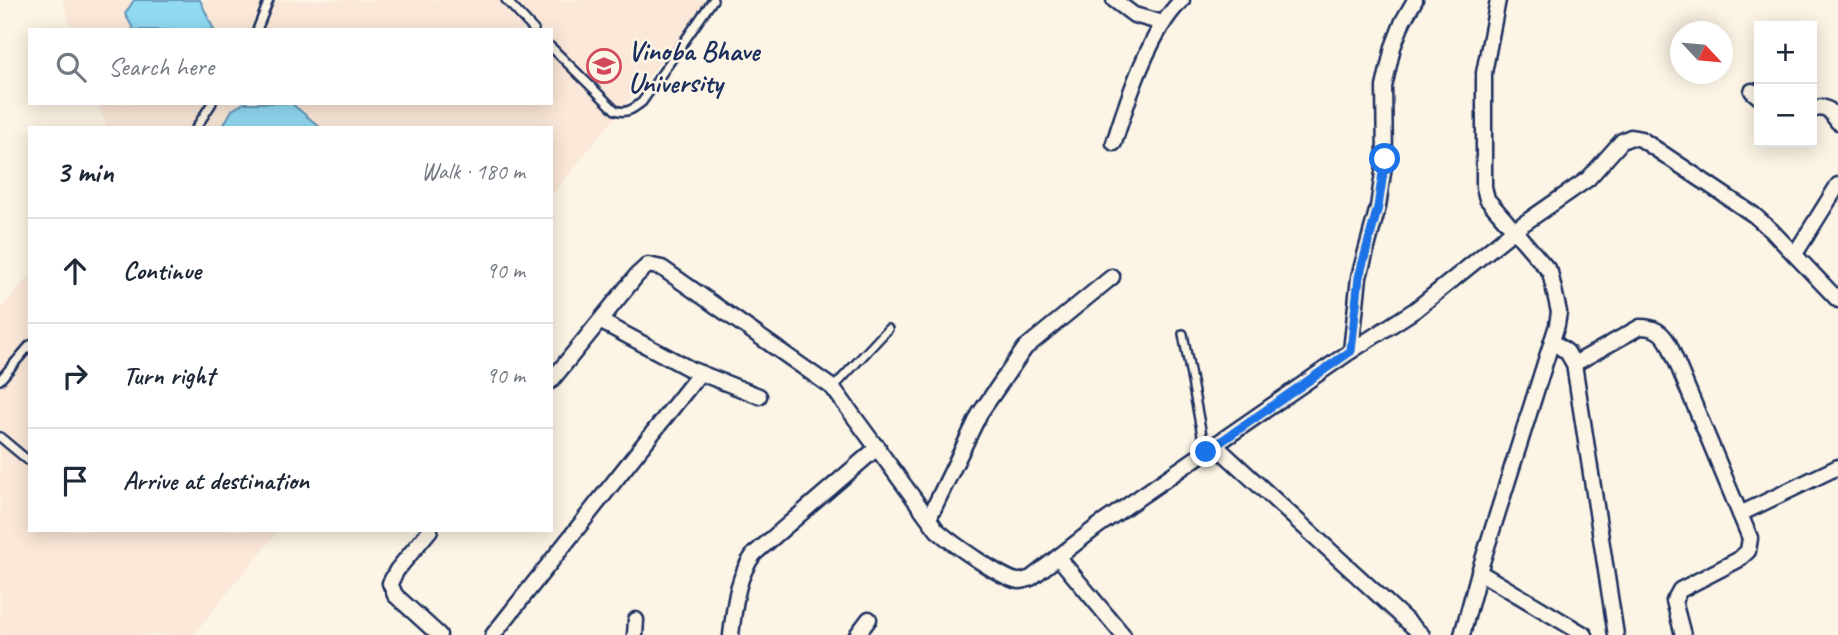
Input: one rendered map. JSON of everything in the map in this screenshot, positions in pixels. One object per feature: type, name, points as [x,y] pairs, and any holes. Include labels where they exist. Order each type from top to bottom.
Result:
[{"type":"street","points":[[1114,0],[1134,15],[1163,23]]},
{"type":"street","points":[[1114,143],[1129,93],[1163,23],[1182,0]]},
{"type":"street","points":[[1351,351],[1359,277],[1378,207],[1385,159],[1384,87],[1403,21],[1415,0]]},
{"type":"street","points":[[1462,635],[1559,312],[1550,272],[1487,199],[1484,187],[1484,72],[1498,0]]},
{"type":"street","points":[[1817,108],[1822,107],[1829,110],[1838,122]]},
{"type":"street","points":[[553,379],[637,275],[648,265],[662,268],[833,388],[929,518],[950,542],[1006,577],[1019,582],[1031,578],[1098,526],[1351,351],[1415,310],[1513,231],[1588,179],[1622,141],[1631,136],[1641,139],[1755,215],[1838,300]]},
{"type":"street","points":[[1795,254],[1838,185]]},
{"type":"street","points":[[929,518],[980,413],[1025,348],[1112,277]]},
{"type":"street","points":[[600,321],[662,355],[759,396]]},
{"type":"street","points":[[1574,364],[1640,327],[1651,327],[1662,332],[1750,538],[1748,551],[1738,559],[1680,590],[1674,601],[1683,635]]},
{"type":"street","points":[[1552,341],[1567,352],[1574,364],[1616,635]]},
{"type":"street","points":[[494,635],[701,373]]},
{"type":"street","points":[[731,635],[736,592],[742,571],[754,554],[878,447]]},
{"type":"street","points":[[1211,448],[1422,635]]},
{"type":"street","points":[[1740,514],[1838,467]]},
{"type":"street","points":[[428,532],[397,570],[390,583],[395,595],[431,632]]},
{"type":"street","points":[[1058,557],[1123,635]]},
{"type":"street","points":[[1479,572],[1585,635]]},
{"type":"street","points":[[857,635],[869,619]]},
{"type":"lane","points":[[258,28],[270,0]]},
{"type":"lane","points":[[506,0],[532,28]]},
{"type":"lane","points":[[553,49],[615,110],[622,113],[632,110],[642,102],[713,0]]},
{"type":"lane","points":[[197,126],[211,105]]},
{"type":"lane","points":[[833,388],[888,329]]},
{"type":"lane","points":[[1183,334],[1211,448]]},
{"type":"lane","points":[[0,380],[28,347]]},
{"type":"lane","points":[[0,437],[28,460]]},
{"type":"shaded area","name":"Vinoba Bhave University","points":[[62,0],[711,0],[553,194],[553,126],[106,126],[99,105],[553,105],[553,28],[71,28]]},
{"type":"shaded area","points":[[28,278],[28,532],[277,532],[193,635],[0,635],[0,309]]},
{"type":"water","points":[[134,0],[200,0],[213,28],[133,28],[125,14]]},
{"type":"water","points":[[241,105],[293,105],[319,126],[223,126],[232,110]]},
{"type":"place","name":"Vinoba Bhave University","points":[[604,66]]},
{"type":"route","points":[[1206,452],[1351,351],[1359,277],[1378,207],[1385,159]]}]
